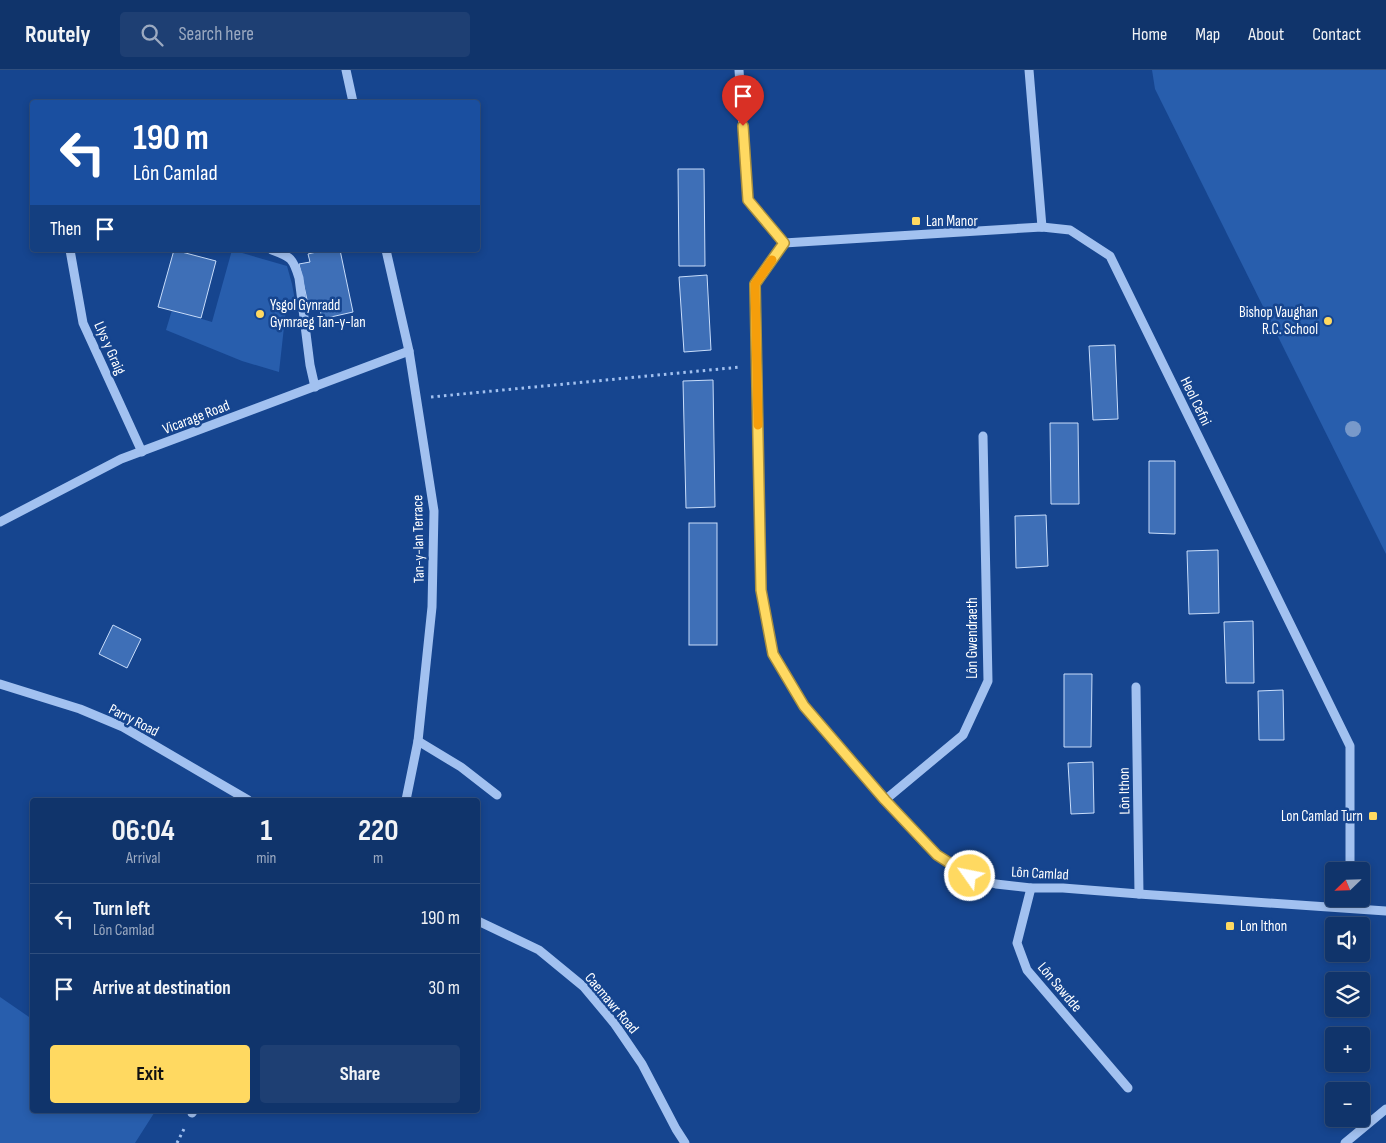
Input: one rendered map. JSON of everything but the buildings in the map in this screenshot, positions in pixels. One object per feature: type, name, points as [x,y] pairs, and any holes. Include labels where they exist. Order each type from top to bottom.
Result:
[{"type":"street","points":[[739,70],[748,200],[784,243]]},
{"type":"street","points":[[1029,70],[1042,227]]},
{"type":"street","points":[[347,71],[353,100]]},
{"type":"street","name":"Heol Cefni","points":[[784,243],[1042,227],[1070,230],[1110,256],[1350,746],[1350,862]]},
{"type":"street","name":"Lôn Camlad","points":[[784,243],[755,284],[761,590],[773,654],[804,706],[885,800],[937,855],[970,876],[996,884],[1030,888],[1063,888],[1139,894],[1325,902]]},
{"type":"street","name":"Llys y Graig","points":[[70,252],[83,323],[142,452]]},
{"type":"street","points":[[277,252],[288,256],[295,264],[299,278],[310,365],[315,387]]},
{"type":"street","name":"Tan-y-lan Terrace","points":[[386,252],[409,351],[434,511],[432,607],[418,741],[406,798]]},
{"type":"street","name":"Vicarage Road","points":[[0,522],[121,459],[409,351]]},
{"type":"street","name":"Lôn Gwendraeth","points":[[885,800],[962,735],[988,681],[983,436]]},
{"type":"street","name":"Parry Road","points":[[0,684],[80,709],[123,727],[245,798]]},
{"type":"street","name":"Lôn Ithon","points":[[1136,687],[1139,894]]},
{"type":"street","points":[[418,741],[461,767],[497,796]]},
{"type":"street","name":"Lôn Sawdde","points":[[1030,888],[1017,943],[1027,970],[1128,1088]]},
{"type":"street","name":"Lôn Camlad","points":[[1370,907],[1386,911]]},
{"type":"street","name":"Caemawr Road","points":[[480,922],[539,950],[584,987],[614,1022],[642,1064],[685,1143]]},
{"type":"street","points":[[1345,1143],[1386,1109]]},
{"type":"path","points":[[416,399],[757,366]]},
{"type":"shaded area","name":"Bishop Vaughan R.C. School","points":[[1152,70],[1386,70],[1386,554],[1155,89]]},
{"type":"shaded area","points":[[231,252],[239,252],[287,266],[296,306],[286,309],[279,372],[242,361],[166,330],[172,310],[212,322]]},
{"type":"shaded area","points":[[0,997],[30,1018],[30,1113],[154,1113],[135,1143],[0,1143]]},
{"type":"slow traffic","points":[[758,425],[755,284],[772,260]]},
{"type":"place","name":"Lan Manor","points":[[916,221]]},
{"type":"place","name":"Ysgol Gynradd Gymraeg Tan-y-lan","points":[[260,314]]},
{"type":"place","name":"Bishop Vaughan R.C. School","points":[[1328,321]]},
{"type":"place","name":"Lon Camlad Turn","points":[[1373,816]]},
{"type":"place","name":"Lon Ithon","points":[[1230,926]]},
{"type":"route","points":[[743,126],[748,200],[784,243],[755,284],[761,590],[773,654],[804,706],[885,800],[937,855],[970,876]]}]
